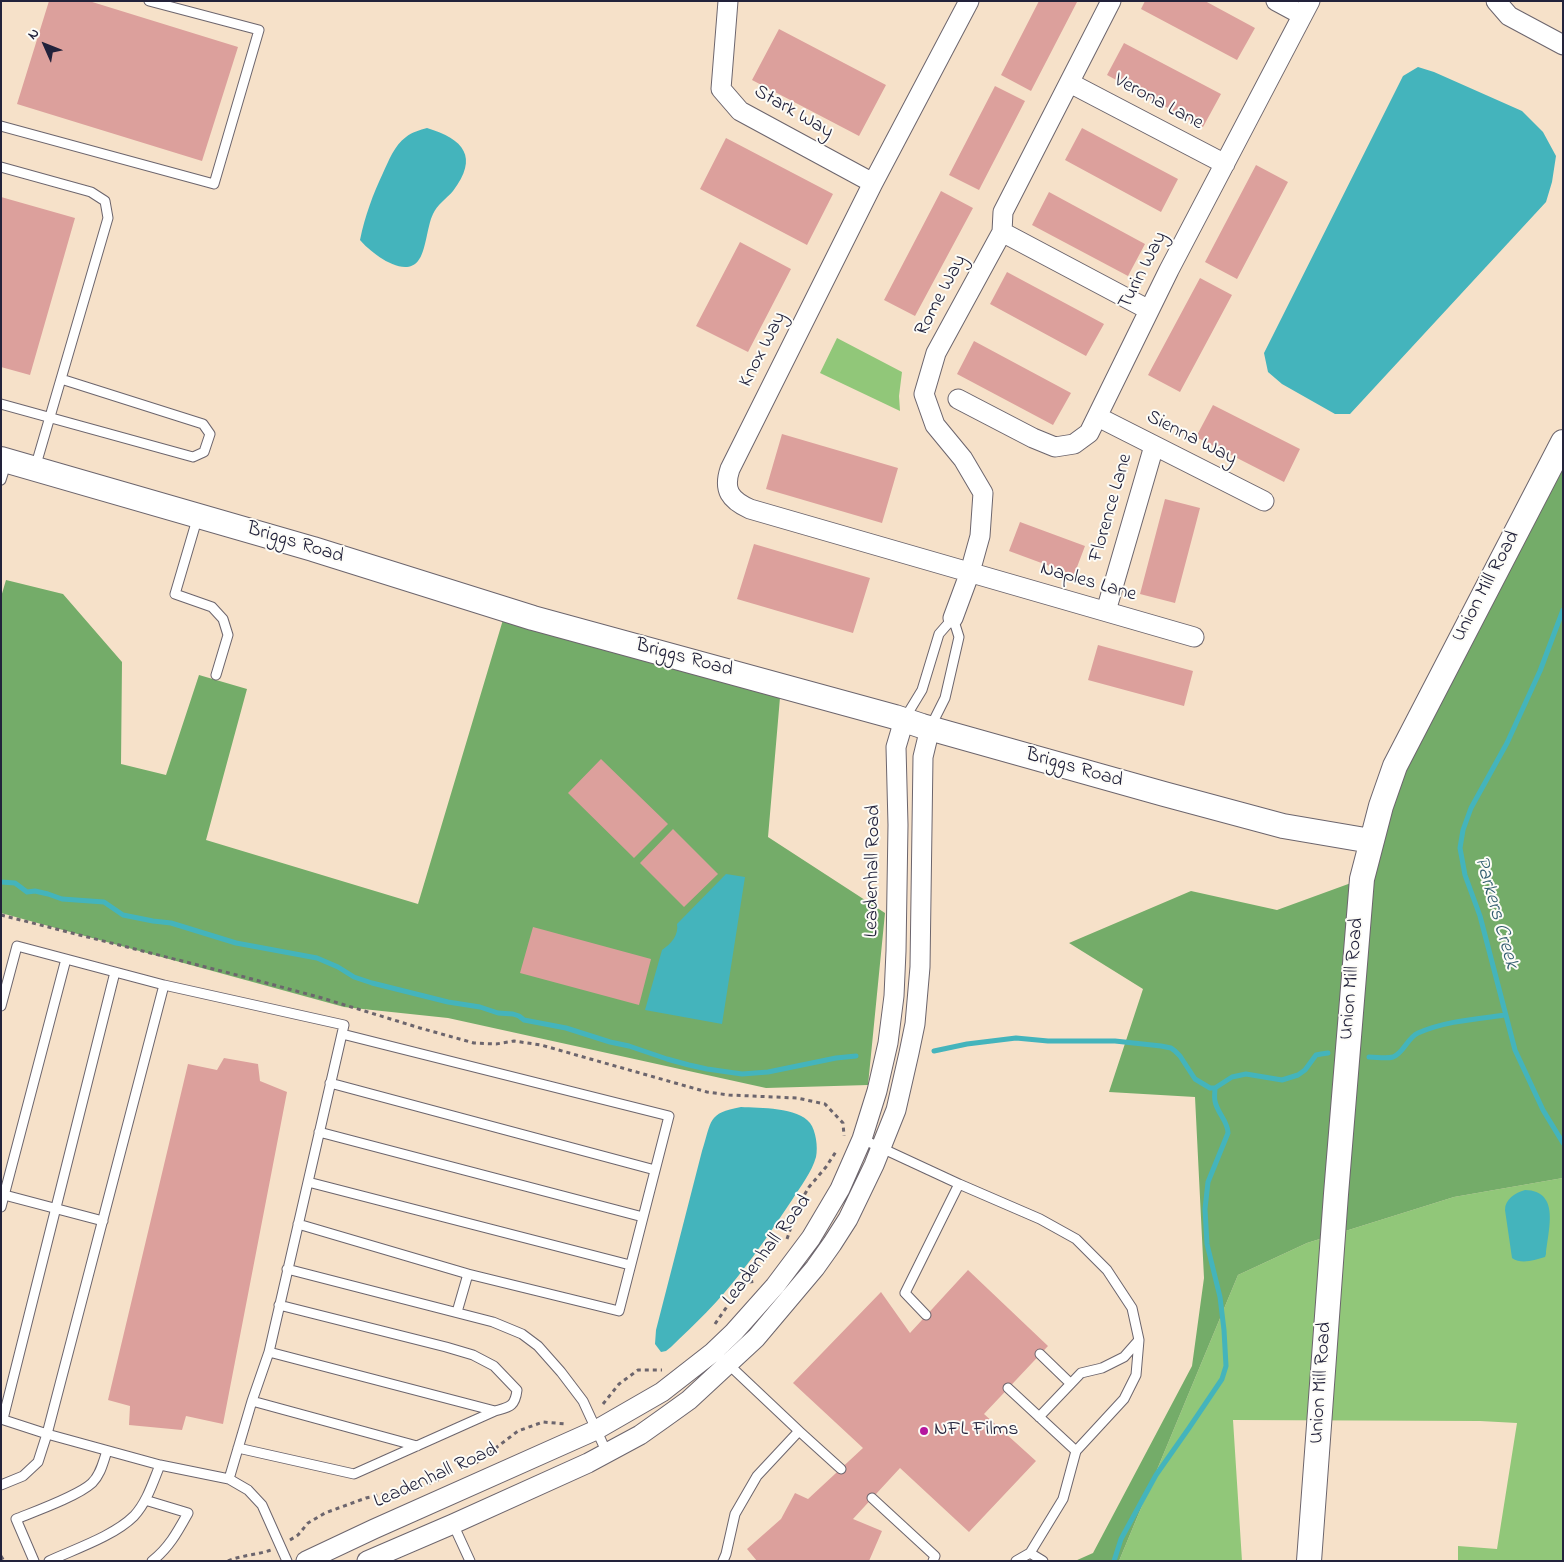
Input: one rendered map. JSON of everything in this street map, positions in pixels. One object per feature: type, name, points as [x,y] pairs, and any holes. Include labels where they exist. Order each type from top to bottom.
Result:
[{"type":"street","name":"Stark Way","points":[[728,1],[721,89],[740,112],[873,184]]},
{"type":"street","name":"Knox Way","points":[[969,1],[873,184],[726,480],[728,492],[737,503],[750,509],[970,572]]},
{"type":"street","name":"Rome Way","points":[[953,618],[970,572],[980,536],[983,494],[963,459],[935,425],[924,394],[936,353],[1002,232],[1003,212],[1112,1]]},
{"type":"street","points":[[1276,1],[1306,8]]},
{"type":"street","points":[[1496,1],[1509,16],[1563,45]]},
{"type":"street","name":"Turin Way","points":[[958,400],[1055,447],[1074,444],[1090,433],[1149,310],[1306,8]]},
{"type":"street","name":"Verona Lane","points":[[1070,82],[1225,164]]},
{"type":"street","points":[[1002,232],[1149,310]]},
{"type":"street","name":"Sienna Way","points":[[1098,417],[1264,501]]},
{"type":"street","name":"Union Mill Road","points":[[1309,1561],[1335,1204],[1362,879],[1381,806],[1395,766],[1563,442]]},
{"type":"street","name":"Florence Lane","points":[[1106,612],[1154,446]]},
{"type":"street","name":"Briggs Road","points":[[3,467],[34,469],[313,549],[533,618],[697,662],[1164,794],[1283,826],[1371,841]]},
{"type":"street","name":"Naples Lane","points":[[970,572],[1194,637]]},
{"type":"street","name":"Leadenhall Road","points":[[306,1561],[592,1422],[662,1392],[715,1350],[734,1332],[775,1286],[811,1238],[840,1189],[853,1138],[883,1067],[889,1035],[894,996],[896,951],[898,825],[896,747],[904,720]]},
{"type":"street","points":[[366,1561],[453,1524],[607,1453],[664,1418],[689,1400],[729,1364],[766,1326],[820,1260],[848,1219],[871,1172],[896,1110],[914,1024],[918,996],[920,940],[923,757],[930,728]]},
{"type":"lane","points":[[1,126],[214,184],[259,30],[150,1]]},
{"type":"lane","points":[[1,167],[92,192],[105,201],[108,218],[34,469]]},
{"type":"lane","points":[[1,404],[193,458],[204,452],[210,434],[203,424],[61,379]]},
{"type":"lane","points":[[198,516],[175,594],[212,607],[223,619],[228,635],[216,675]]},
{"type":"lane","points":[[904,720],[922,690],[939,634],[953,618]]},
{"type":"lane","points":[[930,728],[945,698],[959,636],[953,618]]},
{"type":"lane","points":[[1,1006],[17,946],[164,985],[344,1025],[268,1352],[229,1479]]},
{"type":"lane","points":[[1,1207],[66,959]]},
{"type":"lane","points":[[115,972],[2,1418],[47,1434],[107,1451],[160,1465],[229,1479],[248,1490],[262,1505],[287,1561]]},
{"type":"lane","points":[[1,1485],[23,1476],[38,1462],[47,1434],[164,985]]},
{"type":"lane","points":[[298,1224],[468,1274],[619,1311],[668,1116],[342,1034]]},
{"type":"lane","points":[[330,1084],[655,1170]]},
{"type":"lane","points":[[319,1132],[643,1218]]},
{"type":"lane","points":[[853,1138],[1040,1219],[1076,1239],[1107,1270],[1132,1308],[1139,1340],[1136,1374],[1124,1400],[1076,1451],[1063,1499],[1030,1553],[1016,1561]]},
{"type":"lane","points":[[308,1182],[630,1265]]},
{"type":"lane","points":[[926,1315],[905,1293],[959,1184]]},
{"type":"lane","points":[[3,1195],[103,1221]]},
{"type":"lane","points":[[287,1269],[493,1322],[522,1334],[538,1346],[561,1372],[582,1401],[607,1453]]},
{"type":"lane","points":[[456,1312],[468,1274]]},
{"type":"lane","points":[[238,1448],[354,1474],[510,1406],[516,1400],[517,1390],[494,1366],[473,1356],[446,1346],[279,1306]]},
{"type":"lane","points":[[1039,1417],[1081,1372],[1102,1368],[1124,1357],[1139,1340]]},
{"type":"lane","points":[[715,1350],[840,1469]]},
{"type":"lane","points":[[268,1352],[495,1411]]},
{"type":"lane","points":[[1040,1354],[1070,1383]]},
{"type":"lane","points":[[1008,1388],[1076,1451]]},
{"type":"lane","points":[[252,1401],[417,1446]]},
{"type":"lane","points":[[723,1561],[736,1514],[757,1476],[799,1431]]},
{"type":"lane","points":[[34,1561],[16,1519],[77,1493],[91,1483],[101,1470],[107,1451]]},
{"type":"lane","points":[[49,1561],[117,1530],[134,1515],[145,1500],[160,1465]]},
{"type":"lane","points":[[872,1498],[936,1559]]},
{"type":"lane","points":[[145,1500],[188,1513],[175,1538],[152,1561]]},
{"type":"lane","points":[[453,1524],[470,1561]]},
{"type":"lane","points":[[1030,1553],[1043,1561]]},
{"type":"path","points":[[1,915],[322,998],[420,1028],[474,1042],[496,1044],[514,1041],[541,1045],[707,1092],[729,1095],[797,1098],[825,1104],[843,1123],[853,1138]]},
{"type":"path","points":[[787,1240],[798,1206],[809,1187],[826,1167],[840,1144]]},
{"type":"path","points":[[712,1327],[743,1284],[757,1281],[762,1275]]},
{"type":"path","points":[[472,1465],[518,1431],[544,1422],[568,1424],[592,1422],[619,1384],[638,1370],[665,1370]]},
{"type":"path","points":[[228,1561],[238,1557],[260,1554],[281,1546],[298,1535],[308,1523],[326,1513],[366,1498],[387,1493],[411,1491],[450,1475]]},
{"type":"path","points":[[1,1556],[4,1561]]},
{"type":"green space","points":[[837,338],[902,372],[899,396],[900,411],[820,373]]},
{"type":"green space","points":[[1563,450],[1563,1178],[1454,1197],[1307,1243],[1238,1275],[1119,1561],[1075,1561],[1093,1553],[1192,1366],[1204,1278],[1195,1097],[1109,1092],[1143,989],[1069,943],[1191,891],[1277,910],[1362,879],[1371,841]]},
{"type":"green space","points":[[6,580],[63,594],[122,662],[121,764],[166,775],[199,675],[247,689],[206,840],[418,904],[508,603],[781,686],[768,837],[885,913],[868,1085],[766,1088],[448,1018],[344,1007],[1,913],[1,597]]},
{"type":"green space","points":[[1563,1178],[1563,1561],[1458,1561],[1458,1546],[1497,1549],[1517,1423],[1480,1421],[1233,1420],[1242,1561],[1119,1561],[1238,1275],[1307,1243],[1454,1197]]},
{"type":"water","points":[[1418,67],[1434,72],[1522,111],[1543,132],[1556,156],[1552,182],[1546,202],[1350,414],[1335,414],[1282,384],[1268,372],[1264,353],[1403,76]]},
{"type":"water","points":[[427,128],[440,132],[458,144],[464,151],[466,159],[465,168],[461,179],[453,191],[433,214],[421,257],[412,266],[404,267],[379,257],[360,240],[373,197],[392,154],[408,135]]},
{"type":"water","points":[[726,874],[745,877],[722,1024],[645,1010],[662,950],[674,939],[677,932],[677,924]]},
{"type":"water","points":[[741,1107],[778,1109],[804,1118],[812,1126],[815,1135],[817,1144],[816,1157],[802,1185],[739,1275],[698,1321],[671,1347],[661,1352],[655,1344],[656,1330],[710,1125],[712,1120],[722,1112]]},
{"type":"water","points":[[1525,1190],[1536,1192],[1544,1197],[1548,1204],[1550,1223],[1545,1257],[1524,1262],[1512,1258],[1505,1206],[1511,1197]]},
{"type":"building","points":[[49,1],[89,1],[238,47],[202,161],[17,104]]},
{"type":"building","points":[[1039,1],[1077,2],[1031,91],[1001,75]]},
{"type":"building","points":[[1145,1],[1205,1],[1255,28],[1237,60],[1141,9]]},
{"type":"building","points":[[779,29],[886,85],[859,136],[752,80]]},
{"type":"building","points":[[1124,43],[1221,94],[1203,127],[1107,75]]},
{"type":"building","points":[[995,86],[1025,101],[979,190],[949,175]]},
{"type":"building","points":[[1082,128],[1178,179],[1161,212],[1065,160]]},
{"type":"building","points":[[726,138],[833,194],[807,245],[700,189]]},
{"type":"building","points":[[1256,165],[1288,182],[1237,279],[1205,262]]},
{"type":"building","points":[[941,191],[973,208],[915,316],[884,300]]},
{"type":"building","points":[[1049,192],[1145,244],[1128,276],[1032,225]]},
{"type":"building","points":[[1,197],[75,218],[30,375],[1,367]]},
{"type":"building","points":[[740,242],[791,269],[748,352],[696,326]]},
{"type":"building","points":[[1007,272],[1104,324],[1086,356],[990,304]]},
{"type":"building","points":[[1200,278],[1232,295],[1180,392],[1148,375]]},
{"type":"building","points":[[974,341],[1071,393],[1053,425],[957,374]]},
{"type":"building","points":[[1213,405],[1300,449],[1284,482],[1196,437]]},
{"type":"building","points":[[782,434],[898,468],[882,523],[766,489]]},
{"type":"building","points":[[1165,499],[1200,508],[1175,603],[1140,594]]},
{"type":"building","points":[[1020,522],[1085,546],[1074,575],[1009,551]]},
{"type":"building","points":[[754,544],[870,578],[853,633],[737,599]]},
{"type":"building","points":[[1098,645],[1193,671],[1184,706],[1088,680]]},
{"type":"building","points":[[601,759],[668,824],[634,858],[568,793]]},
{"type":"building","points":[[673,829],[718,874],[684,907],[640,863]]},
{"type":"building","points":[[533,927],[651,959],[639,1005],[520,973]]},
{"type":"building","points":[[224,1058],[258,1064],[260,1081],[287,1092],[223,1424],[186,1416],[182,1430],[129,1425],[130,1406],[108,1400],[188,1064],[217,1070]]},
{"type":"building","name":"NFL Films","points":[[968,1270],[1048,1346],[984,1414],[1036,1461],[969,1532],[900,1468],[853,1519],[882,1531],[869,1561],[757,1561],[747,1549],[781,1519],[795,1493],[808,1499],[863,1448],[793,1383],[881,1292],[910,1333]]},
{"type":"waterway","name":"Parkers Creek","points":[[1563,610],[1540,671],[1507,743],[1471,808],[1463,830],[1460,848],[1465,875],[1480,916],[1515,1050],[1543,1110],[1563,1143]]},
{"type":"waterway","points":[[1,882],[15,883],[27,892],[35,891],[62,899],[104,902],[123,915],[171,923],[236,943],[317,958],[338,967],[354,977],[372,983],[448,1002],[480,1007],[498,1013],[513,1014],[524,1020],[566,1028],[667,1059],[707,1069],[742,1074],[768,1072],[836,1058],[856,1056]]},
{"type":"waterway","points":[[1369,1057],[1393,1057],[1400,1052],[1414,1035],[1428,1029],[1461,1021],[1506,1015]]},
{"type":"waterway","points":[[934,1051],[967,1044],[1016,1038],[1048,1041],[1115,1041],[1161,1046],[1175,1051],[1195,1079],[1210,1088],[1215,1088],[1232,1077],[1246,1074],[1282,1080],[1298,1075],[1305,1070],[1316,1055],[1328,1053]]},
{"type":"waterway","points":[[1114,1561],[1121,1539],[1156,1475],[1222,1379],[1226,1366],[1220,1297],[1207,1244],[1205,1209],[1208,1182],[1228,1133],[1228,1129],[1216,1105],[1215,1088]]},
{"type":"place","name":"NFL Films","points":[[924,1431]]}]
